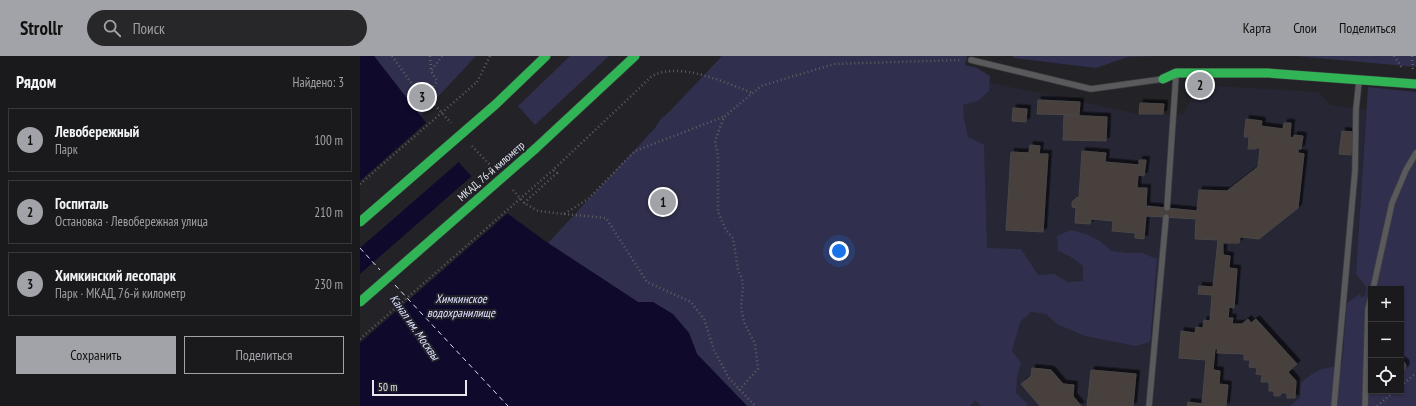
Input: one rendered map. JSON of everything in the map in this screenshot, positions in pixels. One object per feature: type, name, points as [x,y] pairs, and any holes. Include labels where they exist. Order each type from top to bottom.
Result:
[{"type":"main road","points":[[360,222],[496,104],[546,56]]},
{"type":"main road","name":"МКАД, 76-й километр","points":[[360,302],[535,149],[635,56]]},
{"type":"main road","points":[[1163,79],[1176,73],[1268,73],[1416,84]]},
{"type":"lane","points":[[971,60],[1091,89],[1163,79]]},
{"type":"lane","points":[[1167,208],[1176,73]]},
{"type":"lane","points":[[1334,406],[1355,171],[1356,109],[1359,80]]},
{"type":"lane","points":[[1374,286],[1392,203],[1406,170],[1416,153]]},
{"type":"lane","points":[[1149,406],[1166,217]]},
{"type":"lane","points":[[1365,406],[1368,309]]},
{"type":"path","points":[[392,56],[415,88],[426,96]]},
{"type":"path","points":[[430,56],[431,71]]},
{"type":"path","points":[[360,184],[477,82],[490,56]]},
{"type":"path","points":[[739,390],[758,369],[755,344],[744,322],[741,307],[742,278],[738,270],[733,238],[726,230],[718,212],[718,155],[715,141],[724,117],[761,86],[834,64],[971,60]]},
{"type":"path","points":[[360,339],[554,170],[652,76],[659,73],[681,71],[705,76],[753,93]]},
{"type":"path","points":[[524,203],[557,173],[554,170]]},
{"type":"path","points":[[564,214],[606,218],[648,282],[691,302],[704,319],[714,350],[728,378],[756,406]]},
{"type":"path","points":[[1404,383],[1416,373]]},
{"type":"path","points":[[1377,406],[1391,394]]},
{"type":"shaded area","points":[[374,56],[476,56],[420,116]]},
{"type":"shaded area","points":[[570,56],[609,56],[535,125],[518,106]]},
{"type":"shaded area","points":[[722,56],[967,56],[965,65],[977,68],[990,76],[989,91],[978,101],[963,105],[968,137],[984,145],[987,248],[1021,249],[1038,275],[1054,274],[1068,282],[1083,281],[1083,266],[1071,257],[1058,251],[1057,236],[1071,230],[1086,234],[1100,241],[1112,251],[1142,253],[1157,259],[1150,342],[1136,346],[1085,336],[1057,324],[1046,314],[1031,312],[1020,322],[1012,351],[1021,363],[1017,378],[1016,393],[1028,404],[1027,406],[981,406],[975,400],[970,406],[747,406],[697,354],[689,333],[653,302],[638,302],[548,243],[655,128],[660,120]]},
{"type":"shaded area","points":[[1013,56],[1156,56],[1128,57],[1096,68],[1014,58]]},
{"type":"shaded area","points":[[1296,56],[1416,56],[1416,67]]},
{"type":"shaded area","points":[[987,82],[1139,114],[1183,114],[1199,85],[1319,92],[1330,105],[1366,110],[1356,274],[1366,287],[1343,406],[844,406],[792,94]]},
{"type":"shaded area","points":[[1368,87],[1416,92],[1416,406],[1290,406],[1300,398],[1301,383],[1311,375],[1320,370],[1342,365],[1347,303],[1360,294],[1361,298],[1365,295],[1366,287],[1356,274]]},
{"type":"water","name":"Химкинское водохранилище","points":[[360,56],[374,56],[445,147],[501,209],[548,243],[638,302],[653,302],[673,314],[689,333],[697,354],[747,406],[360,406]]},
{"type":"pier","points":[[427,122],[460,161],[360,248],[360,181]]},
{"type":"pier","points":[[473,175],[502,207],[509,212],[360,343],[360,274]]},
{"type":"building","points":[[1038,100],[1080,102],[1079,115],[1037,114]]},
{"type":"building","points":[[1140,103],[1164,104],[1163,114],[1139,114]]},
{"type":"building","points":[[1013,108],[1027,109],[1026,122],[1012,121]]},
{"type":"building","points":[[1064,115],[1107,117],[1106,141],[1063,140]]},
{"type":"building","points":[[1246,119],[1262,121],[1261,126],[1283,129],[1284,123],[1291,123],[1290,137],[1294,138],[1294,135],[1303,136],[1301,149],[1298,149],[1298,153],[1304,154],[1298,208],[1259,239],[1240,237],[1239,243],[1223,243],[1223,255],[1230,256],[1229,268],[1237,269],[1234,308],[1229,307],[1228,318],[1233,318],[1232,324],[1242,324],[1248,319],[1251,323],[1256,319],[1297,364],[1288,372],[1296,381],[1295,398],[1287,398],[1287,393],[1281,393],[1280,396],[1274,396],[1274,391],[1269,391],[1269,382],[1261,382],[1262,375],[1256,374],[1257,368],[1249,367],[1250,360],[1244,360],[1244,354],[1217,353],[1218,349],[1215,349],[1213,370],[1220,371],[1219,384],[1228,385],[1226,406],[1187,406],[1188,402],[1202,404],[1206,360],[1179,358],[1181,331],[1195,333],[1196,327],[1203,328],[1204,320],[1210,321],[1212,295],[1198,294],[1199,286],[1213,287],[1218,240],[1195,239],[1196,219],[1146,216],[1144,239],[1135,238],[1135,233],[1112,231],[1113,221],[1091,219],[1090,224],[1075,223],[1076,208],[1072,207],[1072,202],[1079,197],[1082,151],[1106,153],[1105,162],[1139,165],[1139,160],[1146,160],[1144,176],[1138,175],[1137,188],[1147,188],[1146,206],[1197,211],[1199,190],[1227,191],[1258,167],[1260,148],[1248,149],[1249,137],[1244,137]]},
{"type":"building","points":[[1342,131],[1353,132],[1351,155],[1339,154]]},
{"type":"building","points":[[1030,145],[1040,146],[1039,154],[1048,154],[1043,232],[1006,230],[1011,152],[1029,153]]},
{"type":"building","points":[[1032,368],[1051,370],[1063,384],[1074,385],[1073,396],[1081,406],[1040,406],[1021,384],[1031,376]]},
{"type":"building","points":[[1091,370],[1136,374],[1133,406],[1087,406]]},
{"type":"ferry route","points":[[360,248],[380,270]]},
{"type":"ferry route","points":[[395,285],[508,406]]},
{"type":"traffic: fast","points":[[496,104],[546,56]]},
{"type":"traffic: fast","points":[[535,149],[635,56]]},
{"type":"traffic: fast","points":[[1163,79],[1176,73],[1268,73],[1416,84]]},
{"type":"traffic: fast","points":[[360,222],[496,104]]},
{"type":"traffic: fast","points":[[360,302],[535,149]]},
{"type":"place","name":"Госпиталь","points":[[1200,85]]},
{"type":"place","name":"Химкинский лесопарк","points":[[422,97]]},
{"type":"place","name":"Левобережный","points":[[663,202]]},
{"type":"water label","name":"Канал им. Москвы","points":[[415,327]]}]
